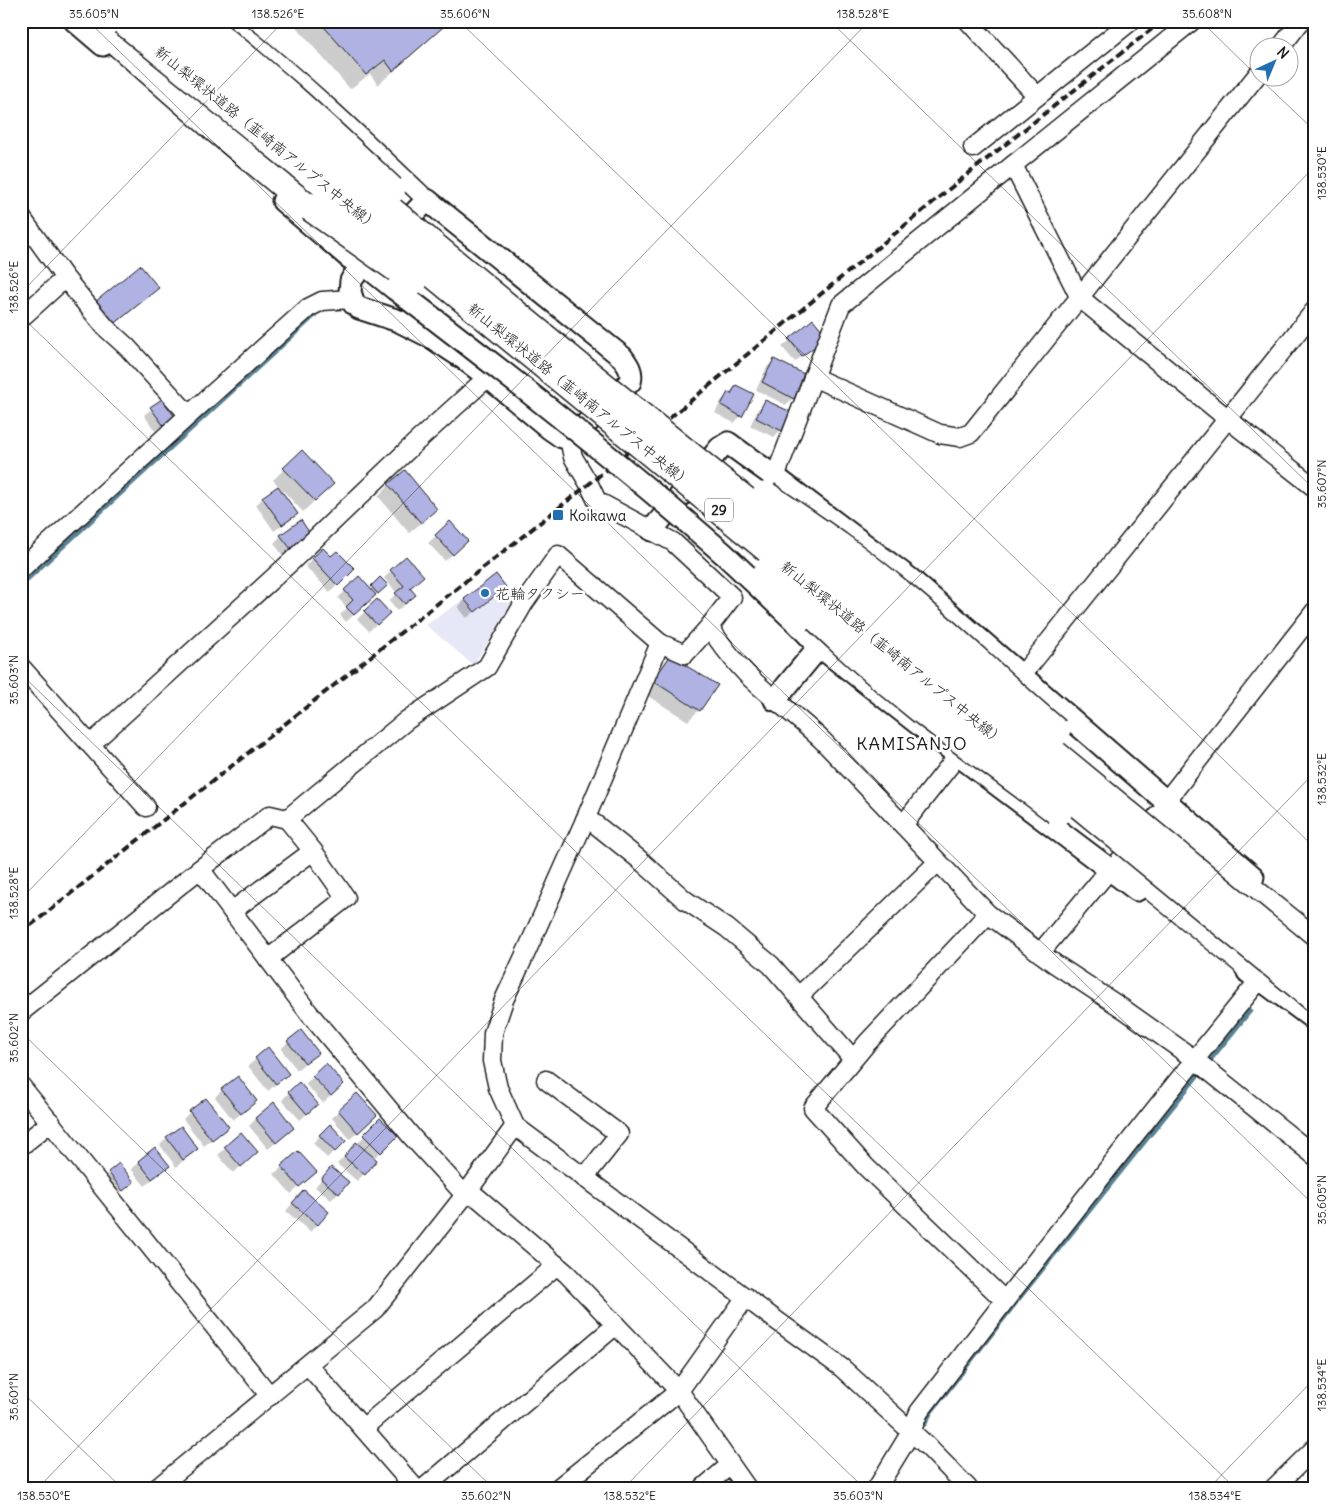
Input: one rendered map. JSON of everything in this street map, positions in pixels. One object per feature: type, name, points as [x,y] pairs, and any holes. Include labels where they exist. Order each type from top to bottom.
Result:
[{"type":"highway","points":[[94,21],[218,130],[311,207],[456,309],[496,326]]},
{"type":"highway","name":"新山梨環状道路（韮崎南アルプス中央線）","points":[[124,21],[496,326],[570,373],[827,567],[1315,968]]},
{"type":"highway","name":"新山梨環状道路（韮崎南アルプス中央線）","points":[[161,21],[482,287],[570,373],[1315,998]]},
{"type":"highway","points":[[198,21],[247,59],[299,104],[428,225],[482,287]]},
{"type":"highway","points":[[570,373],[851,556],[889,585],[937,625],[1044,722],[1163,810],[1300,924],[1315,943]]},
{"type":"highway","points":[[570,373],[848,647],[920,708],[1044,800],[1117,866],[1244,960],[1260,979]]},
{"type":"street","points":[[75,21],[219,148],[350,258],[365,265],[490,361],[651,493],[724,555],[819,646],[958,755],[1117,866],[1040,953]]},
{"type":"street","points":[[226,21],[288,71],[332,110],[427,200],[622,357],[628,364],[632,375],[630,382],[571,438],[570,448],[573,457],[597,501],[673,542],[732,597],[685,654],[660,644],[558,555],[524,603],[487,667],[407,720],[286,819]]},
{"type":"street","points":[[968,21],[1037,96]]},
{"type":"street","points":[[973,148],[1131,21]]},
{"type":"street","points":[[776,477],[841,305],[1192,21]]},
{"type":"street","points":[[1288,38],[1301,21]]},
{"type":"street","points":[[813,377],[940,434],[960,437],[971,433],[1248,87]]},
{"type":"street","points":[[1013,165],[1080,298],[1228,420],[1315,488]]},
{"type":"street","points":[[427,200],[354,276],[351,281],[350,292],[354,304],[359,308],[399,321],[431,337],[488,377],[549,428],[562,437],[571,438]]},
{"type":"street","points":[[21,217],[106,328],[127,347],[189,415]]},
{"type":"street","points":[[21,318],[66,278]]},
{"type":"street","points":[[21,569],[308,308],[322,301],[351,299]]},
{"type":"street","points":[[1022,675],[1315,310]]},
{"type":"street","points":[[91,744],[294,560],[415,443],[488,377]]},
{"type":"street","points":[[652,530],[720,448],[728,444],[776,477],[891,563],[1022,675],[1163,810],[1315,611]]},
{"type":"street","points":[[775,700],[891,563]]},
{"type":"street","points":[[709,627],[721,645],[742,669],[775,700],[804,722],[988,914],[1040,953],[1202,1065],[1315,1156]]},
{"type":"street","points":[[660,644],[585,820],[504,1000],[493,1033],[492,1061],[498,1088],[515,1126],[842,1368],[927,1446],[968,1488]]},
{"type":"street","points":[[21,667],[146,807]]},
{"type":"street","points":[[903,825],[958,755]]},
{"type":"street","points":[[21,1012],[270,815],[286,819],[313,851],[346,898],[268,959]]},
{"type":"street","points":[[585,820],[603,830],[685,900],[727,928],[771,965],[853,1059]]},
{"type":"street","points":[[232,911],[313,851]]},
{"type":"street","points":[[799,996],[938,862]]},
{"type":"street","points":[[200,869],[310,1013],[412,1137],[465,1195],[477,1197],[557,1265],[679,1391],[747,1488]]},
{"type":"street","points":[[988,914],[853,1059],[813,1108],[866,1166],[1004,1300]]},
{"type":"street","points":[[877,1488],[910,1432],[919,1412],[1004,1300],[1202,1065],[1260,979],[1315,1020]]},
{"type":"street","points":[[546,1080],[619,1134],[584,1178]]},
{"type":"street","points":[[21,1086],[270,1396]]},
{"type":"street","points":[[21,1146],[51,1122]]},
{"type":"street","points":[[157,1488],[375,1310],[465,1195],[515,1126]]},
{"type":"street","points":[[363,1428],[557,1265]]},
{"type":"street","points":[[558,1488],[679,1391],[746,1298]]},
{"type":"street","points":[[424,1488],[616,1325]]},
{"type":"street","points":[[308,1365],[415,1488]]},
{"type":"street","points":[[1274,1488],[1315,1448]]},
{"type":"street","points":[[703,1488],[730,1465]]},
{"type":"shaded area","points":[[506,587],[517,599],[473,665],[426,625],[464,599],[475,612]]},
{"type":"building","points":[[319,21],[450,21],[393,71],[385,60],[366,75]]},
{"type":"building","points":[[140,265],[159,288],[113,325],[95,302]]},
{"type":"building","points":[[813,319],[822,330],[816,346],[802,356],[789,339]]},
{"type":"building","points":[[774,359],[806,375],[794,399],[762,382]]},
{"type":"building","points":[[736,385],[754,394],[742,417],[721,405],[728,392],[731,394]]},
{"type":"building","points":[[162,399],[175,417],[163,425],[150,407]]},
{"type":"building","points":[[765,400],[791,412],[782,431],[756,418]]},
{"type":"building","points":[[302,450],[334,484],[315,501],[283,468]]},
{"type":"building","points":[[405,470],[437,509],[421,523],[388,484]]},
{"type":"building","points":[[278,486],[298,514],[282,525],[262,497]]},
{"type":"building","points":[[301,520],[311,535],[291,549],[280,535]]},
{"type":"building","points":[[450,521],[468,541],[453,555],[435,535]]},
{"type":"building","points":[[323,548],[331,556],[337,551],[355,569],[338,586],[312,558]]},
{"type":"building","points":[[406,556],[424,576],[410,588],[416,595],[405,604],[395,593],[404,586],[390,570]]},
{"type":"building","name":"花輪タクシー","points":[[496,574],[506,587],[475,612],[464,599]]},
{"type":"building","points":[[359,576],[376,595],[354,615],[346,607],[353,600],[344,590]]},
{"type":"building","points":[[380,577],[388,585],[378,594],[371,586]]},
{"type":"building","points":[[377,599],[390,613],[377,625],[364,611]]},
{"type":"building","points":[[670,656],[718,685],[700,711],[653,681]]},
{"type":"building","points":[[301,1030],[319,1053],[305,1063],[287,1041]]},
{"type":"building","points":[[268,1047],[289,1074],[276,1084],[255,1058]]},
{"type":"building","points":[[326,1063],[344,1084],[331,1096],[312,1076]]},
{"type":"building","points":[[238,1076],[257,1101],[241,1114],[221,1089]]},
{"type":"building","points":[[299,1082],[318,1104],[307,1114],[288,1092]]},
{"type":"building","points":[[357,1093],[377,1115],[358,1133],[338,1110]]},
{"type":"building","points":[[206,1098],[229,1127],[212,1140],[189,1111]]},
{"type":"building","points":[[274,1102],[294,1128],[276,1143],[255,1118]]},
{"type":"building","points":[[380,1118],[398,1136],[381,1153],[363,1135]]},
{"type":"building","points":[[330,1124],[346,1141],[335,1152],[319,1135]]},
{"type":"building","points":[[181,1126],[198,1149],[183,1160],[166,1137]]},
{"type":"building","points":[[241,1132],[258,1152],[241,1167],[224,1147]]},
{"type":"building","points":[[356,1142],[377,1160],[365,1175],[344,1157]]},
{"type":"building","points":[[155,1147],[170,1166],[152,1179],[138,1161]]},
{"type":"building","points":[[298,1151],[317,1172],[299,1187],[281,1166]]},
{"type":"building","points":[[119,1163],[134,1182],[123,1191],[108,1172]]},
{"type":"building","points":[[331,1167],[349,1182],[339,1194],[321,1179]]},
{"type":"building","points":[[304,1190],[329,1212],[318,1225],[292,1203]]},
{"type":"waterway","points":[[21,585],[315,315]]},
{"type":"waterway","points":[[1207,1064],[1250,1011]]},
{"type":"waterway","points":[[925,1424],[931,1412],[1021,1296],[1202,1070]]},
{"type":"railway","points":[[21,933],[589,484],[959,181],[1162,21]]},
{"type":"place","name":"Koikawa","points":[[558,515]]},
{"type":"place","name":"花輪タクシー","points":[[485,593]]},
{"type":"district","name":"KAMISANJO","points":[[912,743]]}]
